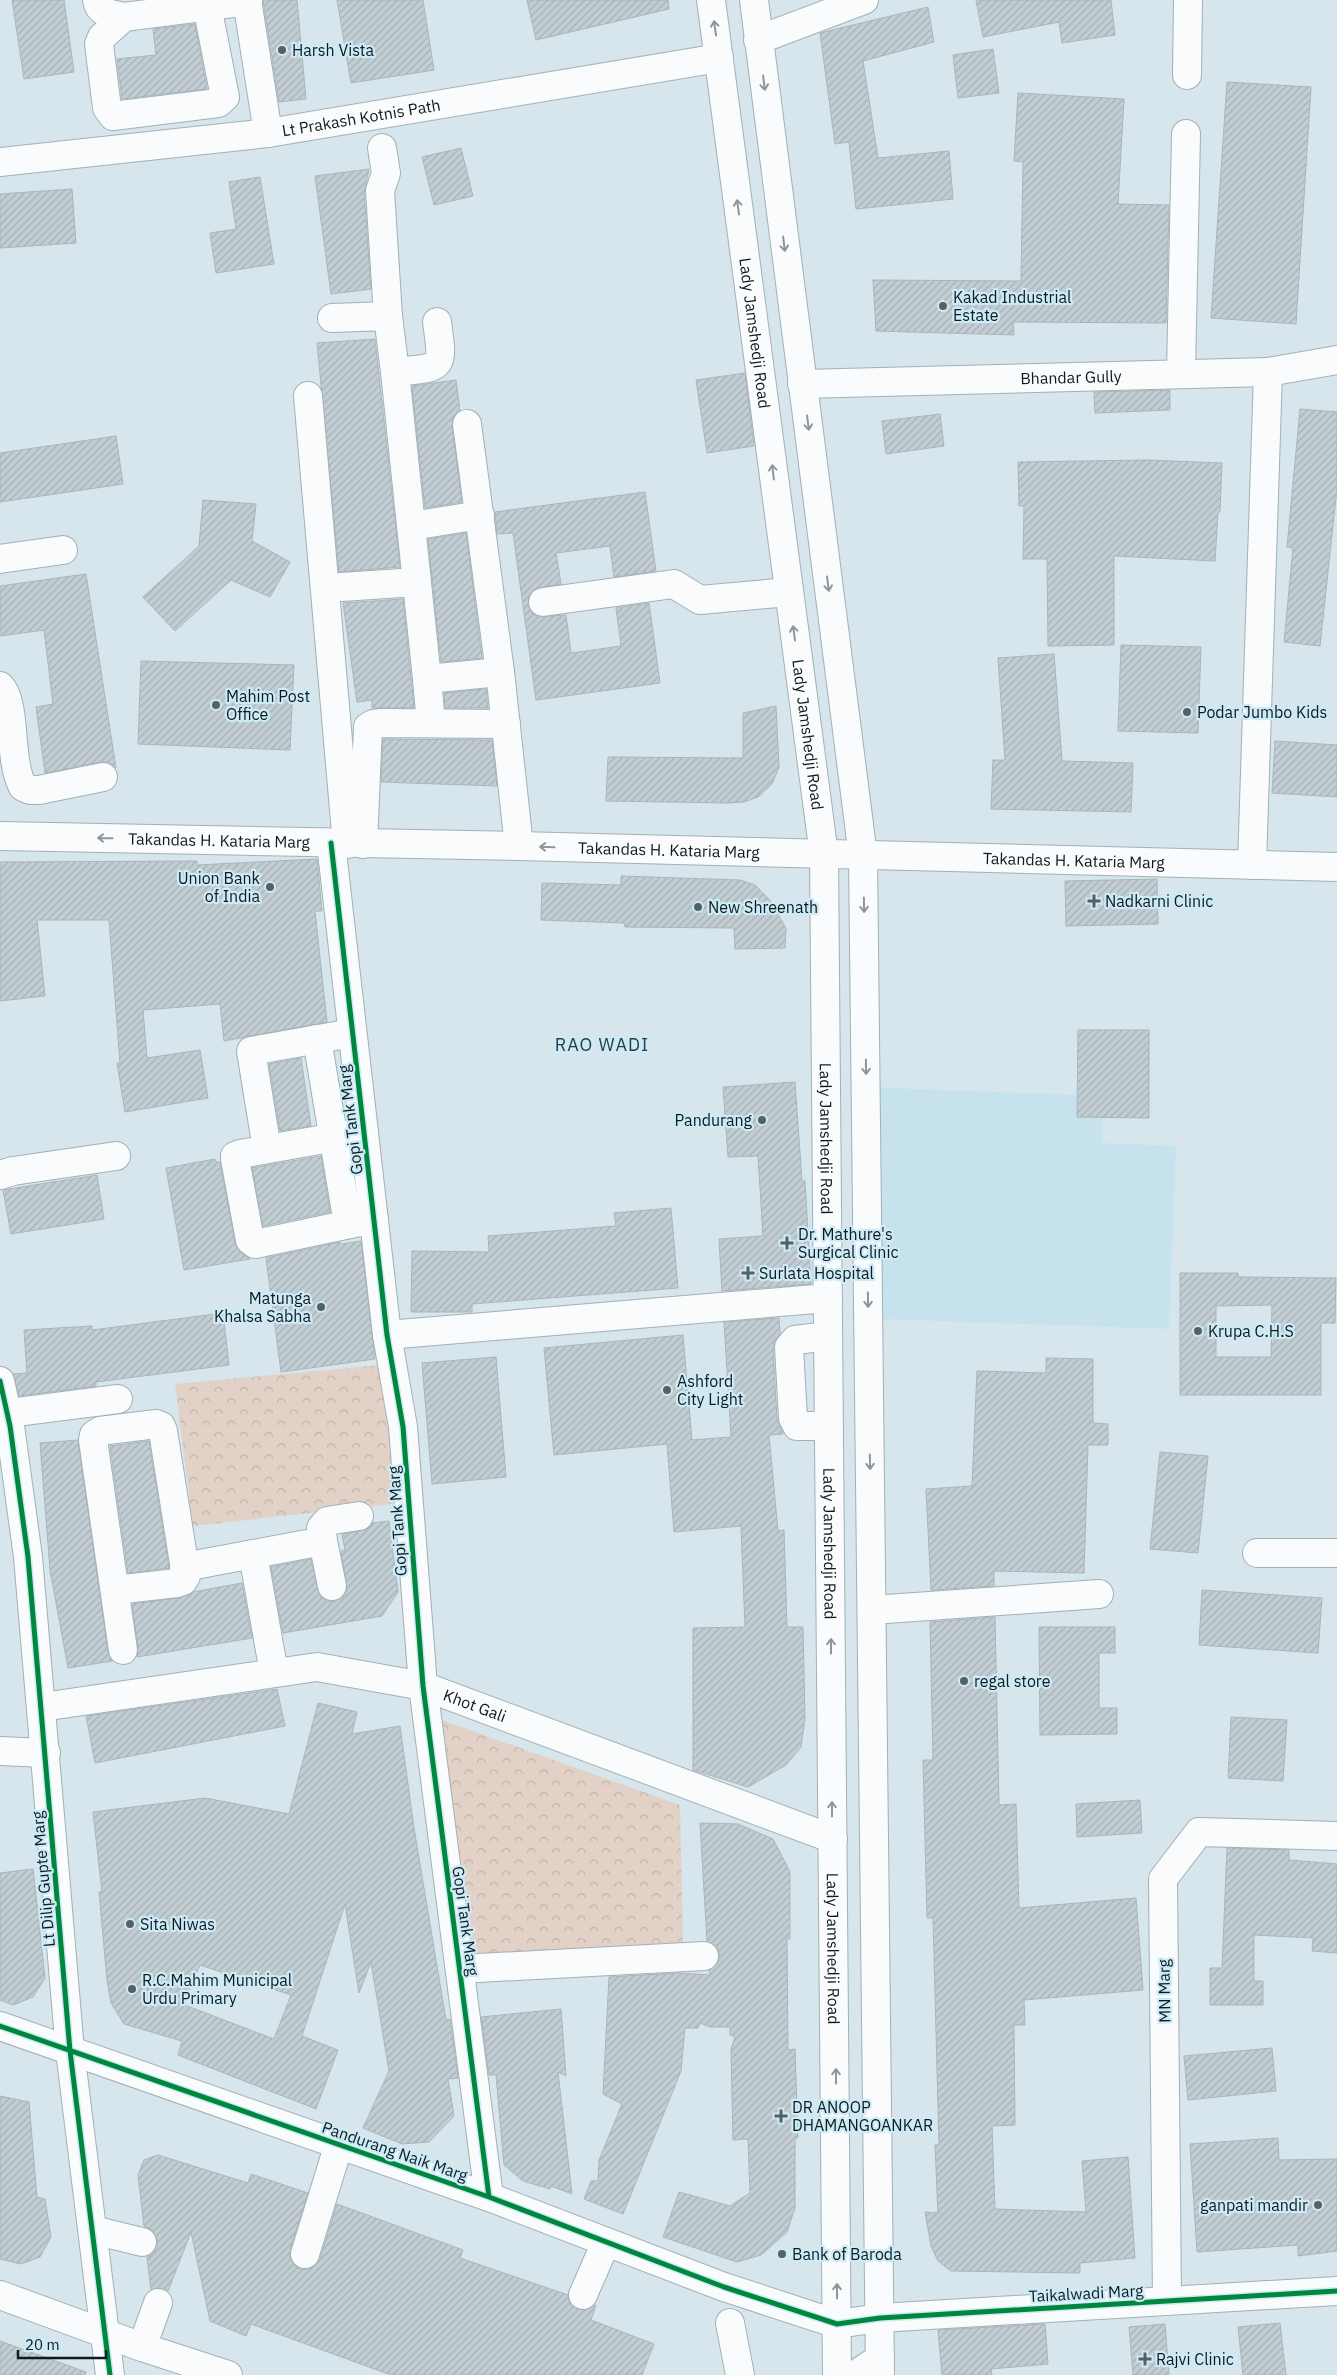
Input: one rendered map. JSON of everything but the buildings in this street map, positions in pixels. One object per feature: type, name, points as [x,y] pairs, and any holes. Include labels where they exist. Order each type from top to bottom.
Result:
[{"type":"street","points":[[97,0],[98,6],[103,11],[124,17]]},
{"type":"street","points":[[207,3],[225,97],[222,101],[113,116],[107,108],[98,44],[102,37],[124,17],[157,6],[247,0],[268,133]]},
{"type":"street","name":"Lady Jamshedji Road","points":[[711,0],[824,855],[837,2375]]},
{"type":"street","points":[[754,0],[863,856],[880,2367],[855,2375]]},
{"type":"street","points":[[758,40],[864,0]]},
{"type":"street","points":[[1187,75],[1188,0]]},
{"type":"street","name":"Lt Prakash Kotnis Path","points":[[0,162],[268,133],[719,58]]},
{"type":"street","points":[[1181,372],[1186,134]]},
{"type":"street","points":[[382,148],[386,173],[380,191],[388,316],[412,526],[431,723]]},
{"type":"street","points":[[332,318],[388,316]]},
{"type":"street","points":[[395,372],[432,368],[438,365],[442,356],[437,322]]},
{"type":"street","name":"Bhandar Gully","points":[[802,384],[1181,372],[1268,372],[1337,360]]},
{"type":"street","points":[[1252,865],[1268,372]]},
{"type":"street","points":[[308,396],[347,844]]},
{"type":"street","points":[[467,424],[500,672],[519,846]]},
{"type":"street","points":[[412,526],[480,515]]},
{"type":"street","points":[[0,559],[63,550]]},
{"type":"street","points":[[341,587],[417,582]]},
{"type":"street","points":[[543,602],[674,584],[700,600],[789,592]]},
{"type":"street","points":[[427,679],[500,672]]},
{"type":"street","points":[[0,686],[8,700],[6,746],[23,787],[30,790],[103,778]]},
{"type":"street","points":[[347,844],[368,727],[373,724],[506,724]]},
{"type":"street","name":"Takandas H. Kataria Marg","points":[[0,836],[519,846],[1337,867]]},
{"type":"street","name":"Gopi Tank Marg","points":[[347,844],[352,1033],[364,1132],[361,1222],[388,1335],[403,1426],[422,1686],[489,2197]]},
{"type":"street","points":[[267,1149],[251,1051],[352,1033]]},
{"type":"street","points":[[317,1039],[334,1137],[361,1222],[255,1244],[250,1240],[235,1156],[267,1149],[334,1137],[364,1132]]},
{"type":"street","points":[[0,1175],[116,1156]]},
{"type":"street","points":[[388,1335],[828,1298]]},
{"type":"street","points":[[828,1336],[795,1340],[789,1347],[793,1418],[797,1426],[829,1426]]},
{"type":"street","name":"Lt Dilip Gupte Marg","points":[[0,1381],[28,1557],[70,2051],[110,2375]]},
{"type":"street","points":[[4,1413],[118,1398]]},
{"type":"street","points":[[115,1590],[183,1581],[186,1576],[161,1426],[156,1424],[100,1431],[94,1435],[93,1440],[123,1650]]},
{"type":"street","points":[[332,1586],[321,1528],[327,1521],[359,1516]]},
{"type":"street","points":[[184,1567],[323,1542]]},
{"type":"street","points":[[1257,1553],[1337,1553]]},
{"type":"street","points":[[253,1554],[274,1673]]},
{"type":"street","points":[[872,1610],[1099,1594]]},
{"type":"street","name":"Khot Gali","points":[[42,1707],[317,1667],[422,1686],[832,1839]]},
{"type":"street","points":[[0,1751],[46,1753]]},
{"type":"street","name":"MN Marg","points":[[1167,2300],[1163,1879],[1199,1832],[1337,1836]]},
{"type":"street","points":[[460,1969],[704,1956]]},
{"type":"street","name":"Pandurang Naik Marg","points":[[0,2026],[489,2197],[724,2287],[837,2324]]},
{"type":"street","points":[[305,2254],[339,2144]]},
{"type":"street","points":[[92,2230],[142,2242]]},
{"type":"street","points":[[583,2295],[606,2242]]},
{"type":"street","name":"Taikalwadi Marg","points":[[837,2324],[880,2318],[1337,2291]]},
{"type":"street","points":[[0,2295],[142,2347],[228,2375]]},
{"type":"street","points":[[142,2347],[158,2303]]},
{"type":"street","points":[[730,2323],[740,2375]]},
{"type":"shaded area","points":[[861,1087],[1103,1096],[1102,1143],[1176,1146],[1169,1329],[852,1318]]},
{"type":"green space","points":[[381,1365],[400,1503],[193,1526],[175,1384]]},
{"type":"green space","points":[[436,1718],[680,1805],[683,1945],[474,1958]]},
{"type":"cycle path","points":[[331,843],[387,1335],[403,1427],[423,1686],[489,2197]]},
{"type":"cycle path","points":[[0,1381],[10,1426],[28,1557],[70,2051],[110,2375]]},
{"type":"cycle path","points":[[0,2026],[489,2197],[724,2287],[837,2324],[880,2318],[1337,2291]]},
{"type":"place","name":"Harsh Vista","points":[[282,50]]},
{"type":"place","name":"Kakad Industrial Estate","points":[[943,306]]},
{"type":"place","name":"Mahim Post Office","points":[[216,705]]},
{"type":"place","name":"Podar Jumbo Kids","points":[[1187,712]]},
{"type":"place","name":"Union Bank of India","points":[[270,887]]},
{"type":"place","name":"Nadkarni Clinic","points":[[1094,901]]},
{"type":"place","name":"New Shreenath","points":[[698,907]]},
{"type":"place","name":"Pandurang","points":[[762,1120]]},
{"type":"place","name":"Dr. Mathure's Surgical Clinic","points":[[787,1243]]},
{"type":"place","name":"Surlata Hospital","points":[[748,1273]]},
{"type":"place","name":"Matunga Khalsa Sabha","points":[[321,1307]]},
{"type":"place","name":"Krupa C.H.S","points":[[1198,1331]]},
{"type":"place","name":"Ashford City Light","points":[[667,1390]]},
{"type":"place","name":"regal store","points":[[964,1681]]},
{"type":"place","name":"Sita Niwas","points":[[130,1924]]},
{"type":"place","name":"R.C.Mahim Municipal Urdu Primary","points":[[132,1989]]},
{"type":"place","name":"DR ANOOP DHAMANGOANKAR","points":[[781,2116]]},
{"type":"place","name":"ganpati mandir","points":[[1318,2205]]},
{"type":"place","name":"Bank of Baroda","points":[[782,2254]]},
{"type":"place","name":"Rajvi Clinic","points":[[1145,2359]]},
{"type":"district","name":"RAO WADI","points":[[602,1045]]}]
